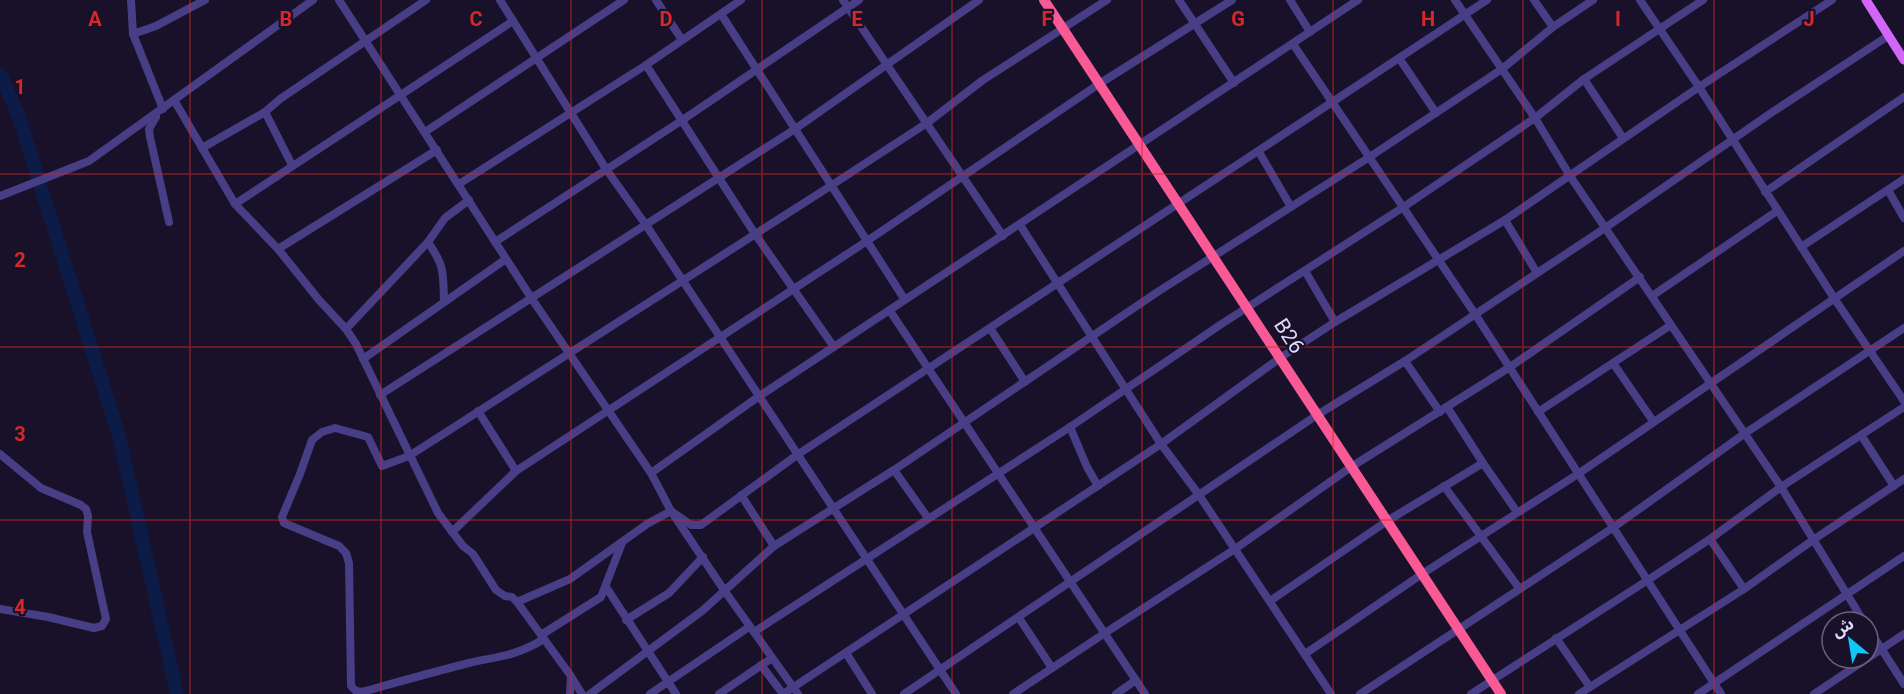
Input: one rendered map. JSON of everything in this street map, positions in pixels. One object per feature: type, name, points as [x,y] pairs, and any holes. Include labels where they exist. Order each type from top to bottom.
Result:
[{"type":"highway","name":"B26","points":[[1044,0],[1501,694]]},
{"type":"main road","points":[[1867,0],[1903,57]]},
{"type":"street","points":[[131,0],[134,34],[160,111]]},
{"type":"street","points":[[134,34],[156,26],[205,0]]},
{"type":"street","points":[[0,196],[89,161],[313,0]]},
{"type":"street","points":[[339,0],[506,259],[651,473],[671,511],[795,690]]},
{"type":"street","points":[[201,148],[265,112],[280,99],[426,0]]},
{"type":"street","points":[[425,132],[624,0]]},
{"type":"street","points":[[656,0],[682,40]]},
{"type":"street","points":[[459,184],[646,65],[741,0]]},
{"type":"street","points":[[495,242],[681,122],[846,4],[859,0]]},
{"type":"street","points":[[380,395],[795,129],[979,0]]},
{"type":"street","points":[[622,542],[601,597],[525,650],[362,692],[356,691],[351,686],[349,563],[346,553],[335,544],[284,523],[282,513],[300,474],[312,440],[322,432],[335,428],[368,437],[382,466],[409,456],[927,123],[983,80],[1107,0]]},
{"type":"street","points":[[1179,0],[1234,83]]},
{"type":"street","points":[[452,532],[516,471],[867,241],[1099,84],[1232,0]]},
{"type":"street","points":[[1290,0],[1310,32]]},
{"type":"street","points":[[651,473],[758,397],[1358,0]]},
{"type":"street","points":[[1455,0],[1535,118],[1570,176],[1781,487],[1856,610]]},
{"type":"street","points":[[671,511],[692,525],[701,525],[714,517],[797,455],[1487,0]]},
{"type":"street","points":[[1534,0],[1553,27]]},
{"type":"street","points":[[590,694],[702,611],[774,546],[894,470],[1092,336],[1502,69],[1553,27],[1593,0]]},
{"type":"street","points":[[1640,0],[1699,87],[1834,298],[1904,401]]},
{"type":"street","points":[[650,694],[867,559],[1070,428],[1125,388],[1247,307],[1402,208],[1535,118],[1584,79],[1703,0]]},
{"type":"street","points":[[761,665],[783,694],[795,690],[904,614],[1161,444],[1280,358],[1335,322],[1438,262],[1504,220],[1699,87],[1832,0]]},
{"type":"street","points":[[504,1],[513,21],[606,169],[646,225],[956,694]]},
{"type":"street","points":[[846,4],[1003,236]]},
{"type":"street","points":[[721,14],[905,300]]},
{"type":"street","points":[[235,204],[513,21]]},
{"type":"street","points":[[904,694],[1317,415],[1405,361],[1605,228],[1779,107],[1888,36]]},
{"type":"street","points":[[1293,44],[1475,314],[1721,694]]},
{"type":"street","points":[[1399,58],[1436,113]]},
{"type":"street","points":[[646,65],[755,234],[834,347]]},
{"type":"street","points":[[1584,79],[1623,138]]},
{"type":"street","points":[[1765,192],[1904,97]]},
{"type":"street","points":[[174,100],[235,204],[278,249],[356,344],[438,513],[463,546],[473,554],[496,590],[505,596],[512,597],[517,602],[582,694]]},
{"type":"street","points":[[160,111],[149,129],[169,222]]},
{"type":"street","points":[[265,112],[292,165]]},
{"type":"street","points":[[278,249],[437,150]]},
{"type":"street","points":[[1259,152],[1291,207]]},
{"type":"street","points":[[1801,247],[1904,179]]},
{"type":"street","points":[[1888,190],[1904,218]]},
{"type":"street","points":[[346,329],[428,242],[445,218],[469,200]]},
{"type":"street","points":[[1652,296],[1777,211]]},
{"type":"street","points":[[1504,220],[1537,273]]},
{"type":"street","points":[[1020,225],[1161,444],[1199,495],[1331,694]]},
{"type":"street","points":[[428,242],[443,268],[444,302]]},
{"type":"street","points":[[1305,654],[1422,574],[1578,474],[1904,251]]},
{"type":"street","points":[[363,359],[506,259]]},
{"type":"street","points":[[1305,271],[1335,322]]},
{"type":"street","points":[[1013,694],[1235,549],[1352,467],[1509,368],[1640,277]]},
{"type":"street","points":[[890,310],[1145,694]]},
{"type":"street","points":[[1538,412],[1671,325]]},
{"type":"street","points":[[990,328],[1025,382]]},
{"type":"street","points":[[1360,694],[1614,527],[1744,434],[1904,328]]},
{"type":"street","points":[[1405,361],[1444,409],[1517,512]]},
{"type":"street","points":[[1613,363],[1653,421]]},
{"type":"street","points":[[1471,694],[1710,539],[1781,487],[1904,407]]},
{"type":"street","points":[[478,411],[516,471]]},
{"type":"street","points":[[1070,428],[1098,486]]},
{"type":"street","points":[[1861,435],[1894,486]]},
{"type":"street","points":[[0,454],[41,488],[86,509],[87,532],[106,619],[102,626],[94,628],[0,609]]},
{"type":"street","points":[[1270,601],[1387,521],[1483,463]]},
{"type":"street","points":[[894,470],[928,518]]},
{"type":"street","points":[[1579,694],[1744,590],[1904,479]]},
{"type":"street","points":[[1444,486],[1519,588]]},
{"type":"street","points":[[741,495],[774,546]]},
{"type":"street","points":[[517,602],[570,579],[647,524],[671,511]]},
{"type":"street","points":[[1710,539],[1744,590]]},
{"type":"street","points":[[1698,694],[1904,556]]},
{"type":"street","points":[[626,620],[669,593],[703,557]]},
{"type":"street","points":[[606,587],[676,694]]},
{"type":"street","points":[[1019,618],[1052,668]]},
{"type":"street","points":[[1904,634],[1881,649],[1904,684]]},
{"type":"street","points":[[1556,638],[1590,687]]},
{"type":"street","points":[[846,653],[872,694]]},
{"type":"street","points":[[719,694],[772,658]]},
{"type":"street","points":[[1814,694],[1850,670]]},
{"type":"street","points":[[570,694],[571,676]]},
{"type":"street","points":[[1116,694],[1136,680]]},
{"type":"waterway","points":[[0,74],[18,114],[119,436],[177,694]]}]
